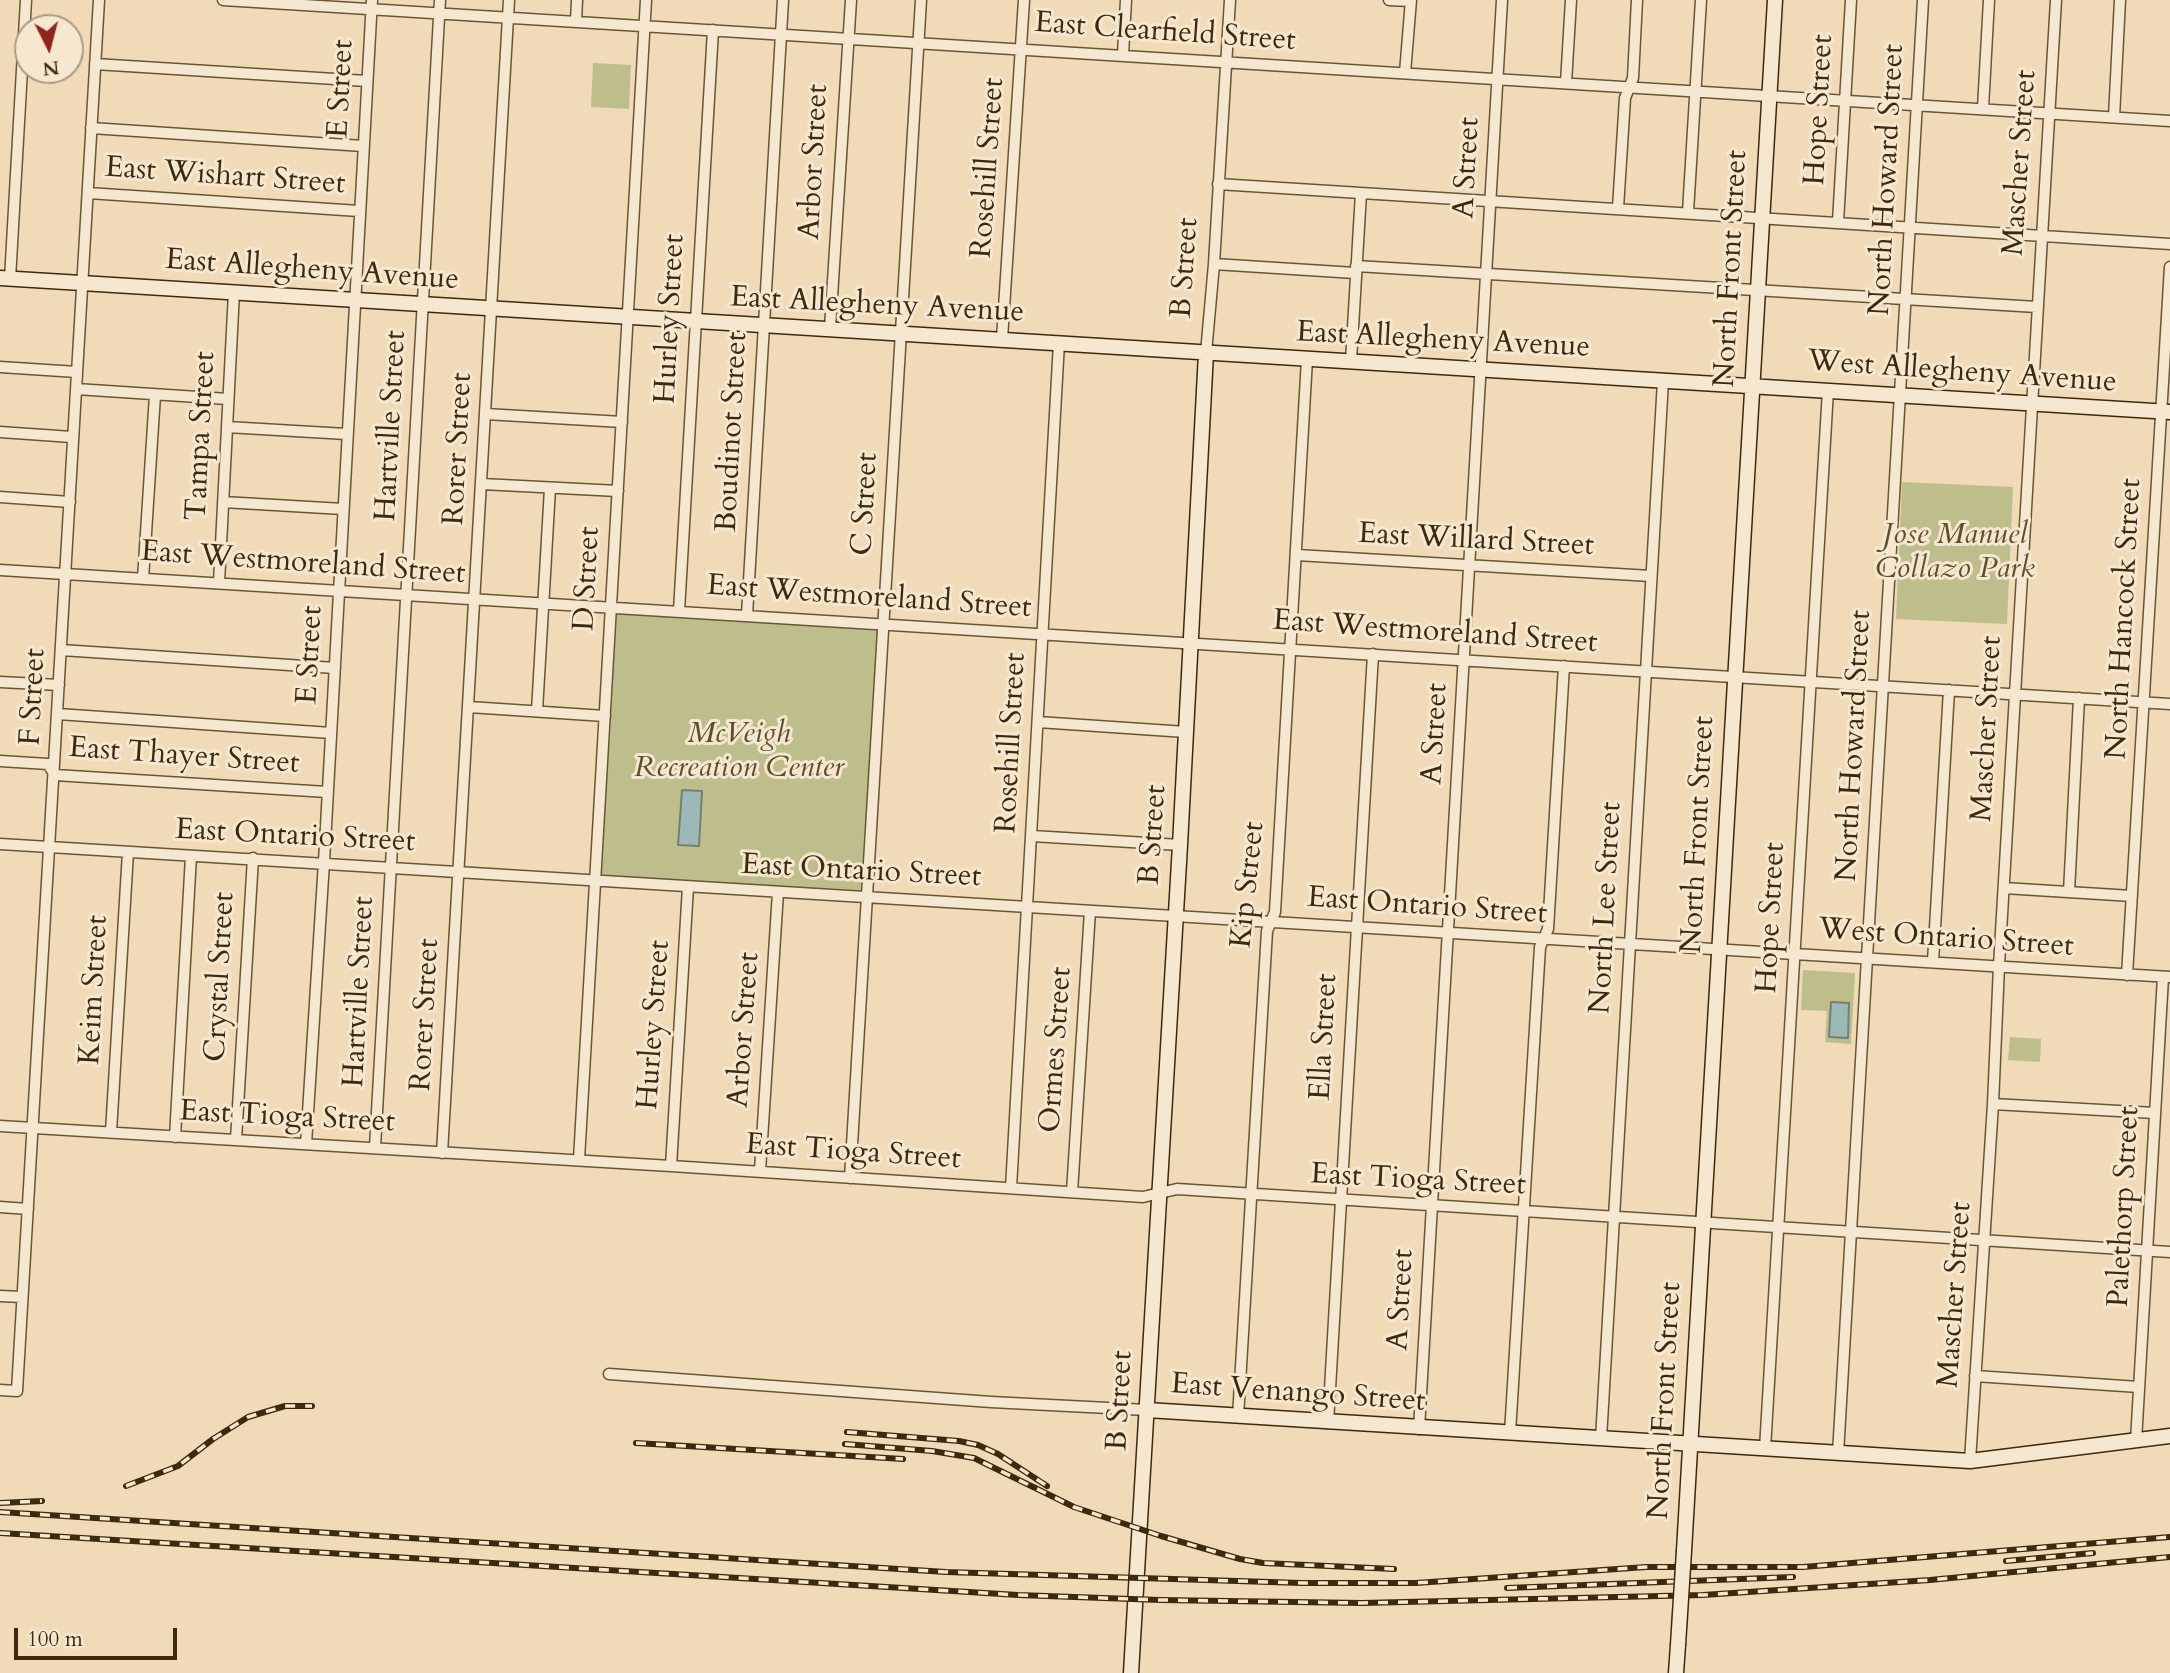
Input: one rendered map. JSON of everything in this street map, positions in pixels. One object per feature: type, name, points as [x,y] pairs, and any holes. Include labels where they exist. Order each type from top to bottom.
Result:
[{"type":"main road","name":"North Front Street","points":[[1676,1673],[1774,0]]},
{"type":"main road","name":"East Allegheny Avenue","points":[[5,279],[1751,386]]},
{"type":"main road","name":"B Street","points":[[1131,1673],[1206,353]]},
{"type":"main road","name":"West Allegheny Avenue","points":[[1751,386],[2166,412]]},
{"type":"main road","name":"East Venango Street","points":[[1147,1410],[1419,1429],[1970,1461],[2170,1436]]},
{"type":"street","points":[[5,279],[26,0]]},
{"type":"street","name":"F Street","points":[[6,1390],[17,1391],[99,0]]},
{"type":"street","name":"East Clearfield Street","points":[[223,0],[372,5],[440,14],[2170,121]]},
{"type":"street","name":"Hartville Street","points":[[375,1147],[440,0]]},
{"type":"street","name":"Rorer Street","points":[[442,1153],[509,0]]},
{"type":"street","points":[[576,22],[577,0]]},
{"type":"street","name":"D Street","points":[[579,1160],[646,0]]},
{"type":"street","name":"Boudinot Street","points":[[747,615],[783,0]]},
{"type":"street","name":"Arbor Street","points":[[830,328],[851,0]]},
{"type":"street","name":"C Street","points":[[850,1178],[921,0]]},
{"type":"street","name":"Rosehill Street","points":[[1002,339],[1024,0]]},
{"type":"street","points":[[1123,55],[1126,0]]},
{"type":"street","name":"B Street","points":[[1206,353],[1230,0]]},
{"type":"street","points":[[1389,0],[1410,1],[1405,74]]},
{"type":"street","name":"A Street","points":[[1419,1429],[1502,0]]},
{"type":"street","points":[[1566,83],[1571,0]]},
{"type":"street","points":[[1618,208],[1625,97],[1633,78],[1637,0]]},
{"type":"street","points":[[1688,212],[1701,0]]},
{"type":"street","name":"Hope Street","points":[[1838,222],[1851,0]]},
{"type":"street","name":"North Howard Street","points":[[1838,1454],[1923,0]]},
{"type":"street","points":[[1983,108],[1989,0]]},
{"type":"street","name":"Mascher Street","points":[[1970,1461],[2056,0]]},
{"type":"street","points":[[2114,117],[2120,0]]},
{"type":"street","name":"E Street","points":[[306,1144],[372,5]]},
{"type":"street","name":"Hurley Street","points":[[679,611],[713,30]]},
{"type":"street","points":[[95,64],[367,82]]},
{"type":"street","points":[[91,128],[363,146]]},
{"type":"street","points":[[1218,184],[2170,244]]},
{"type":"street","name":"East Wishart Street","points":[[88,193],[359,211]]},
{"type":"street","points":[[1351,361],[1361,193]]},
{"type":"street","points":[[1214,264],[1487,273],[2037,307]]},
{"type":"street","name":"North Hancock Street","points":[[2127,975],[2166,412],[2170,267]]},
{"type":"street","name":"Tampa Street","points":[[219,583],[234,292]]},
{"type":"street","name":"Rosehill Street","points":[[1010,1188],[1059,343]]},
{"type":"street","name":"Kip Street","points":[[1238,1417],[1267,931],[1275,912],[1307,359]]},
{"type":"street","points":[[0,367],[77,372]]},
{"type":"street","name":"North Lee Street","points":[[1601,1439],[1662,381]]},
{"type":"street","points":[[76,389],[228,399]]},
{"type":"street","name":"Hope Street","points":[[1765,1449],[1828,390]]},
{"type":"street","points":[[143,579],[155,395]]},
{"type":"street","points":[[486,414],[622,422]]},
{"type":"street","points":[[227,427],[346,434]]},
{"type":"street","points":[[0,432],[72,437]]},
{"type":"street","points":[[482,484],[618,491]]},
{"type":"street","points":[[537,711],[541,602],[550,488]]},
{"type":"street","points":[[0,497],[70,502]]},
{"type":"street","points":[[223,502],[343,509]]},
{"type":"street","name":"East Willard Street","points":[[1297,555],[1651,576]]},
{"type":"street","name":"East Westmoreland Street","points":[[0,570],[2170,704]]},
{"type":"street","points":[[61,650],[335,668]]},
{"type":"street","name":"Ella Street","points":[[1328,1423],[1373,654]]},
{"type":"street","points":[[1510,1433],[1540,947],[1548,929],[1564,666]]},
{"type":"street","points":[[0,682],[59,685]]},
{"type":"street","points":[[1933,962],[1949,690]]},
{"type":"street","points":[[2068,891],[2079,698]]},
{"type":"street","points":[[469,707],[605,716]]},
{"type":"street","points":[[58,714],[331,733]]},
{"type":"street","points":[[1038,722],[1186,732]]},
{"type":"street","name":"East Thayer Street","points":[[0,761],[48,764],[55,775],[327,792]]},
{"type":"street","points":[[1032,836],[1180,845]]},
{"type":"street","name":"East Ontario Street","points":[[0,844],[1719,949]]},
{"type":"street","name":"Keim Street","points":[[111,1132],[128,852]]},
{"type":"street","points":[[175,1136],[191,856]]},
{"type":"street","name":"Crystal Street","points":[[236,1140],[253,858]]},
{"type":"street","name":"Hurley Street","points":[[671,1166],[688,887]]},
{"type":"street","points":[[2004,888],[2132,896]]},
{"type":"street","name":"Arbor Street","points":[[761,1171],[778,892]]},
{"type":"street","name":"Ormes Street","points":[[1072,1192],[1090,911]]},
{"type":"street","name":"West Ontario Street","points":[[1719,949],[2166,977]]},
{"type":"street","name":"Palethorp Street","points":[[2136,1441],[2155,1113],[2166,977]]},
{"type":"street","points":[[1993,1104],[2155,1113]]},
{"type":"street","name":"East Tioga Street","points":[[0,1126],[375,1147],[1143,1197],[1177,1189],[2170,1252]]},
{"type":"street","points":[[0,1207],[28,1209]]},
{"type":"street","points":[[0,1296],[22,1297]]},
{"type":"street","name":"East Venango Street","points":[[609,1374],[991,1402],[1147,1410]]},
{"type":"street","points":[[1975,1376],[2138,1387]]},
{"type":"green space","points":[[593,63],[631,65],[629,109],[591,107]]},
{"type":"green space","name":"Jose Manuel Collazo Park","points":[[1902,482],[2013,487],[2007,624],[1896,619]]},
{"type":"green space","name":"McVeigh Recreation Center","points":[[611,607],[883,624],[867,897],[595,881]]},
{"type":"green space","points":[[1803,970],[1855,973],[1851,1044],[1825,1042],[1827,1011],[1801,1010]]},
{"type":"green space","points":[[2010,1037],[2041,1039],[2040,1062],[2008,1060]]},
{"type":"water","points":[[682,790],[702,791],[699,846],[678,845]]},
{"type":"water","points":[[1831,1002],[1849,1003],[1848,1038],[1829,1037]]},
{"type":"railway","points":[[126,1486],[178,1466],[248,1417],[285,1406],[312,1406]]},
{"type":"railway","points":[[847,1432],[959,1441],[978,1445],[998,1454],[1047,1486]]},
{"type":"railway","points":[[636,1443],[903,1459]]},
{"type":"railway","points":[[845,1444],[932,1451],[974,1458],[1074,1507],[1240,1559],[1263,1563],[1394,1569]]},
{"type":"railway","points":[[0,1503],[42,1501]]},
{"type":"railway","points":[[0,1512],[946,1572],[1302,1583],[1416,1583],[1646,1567],[1803,1567],[2170,1537]]},
{"type":"railway","points":[[0,1533],[1018,1595],[1362,1603],[1703,1595],[1930,1580],[2170,1557]]},
{"type":"railway","points":[[2006,1561],[2093,1553]]},
{"type":"railway","points":[[1507,1588],[1793,1577]]}]
